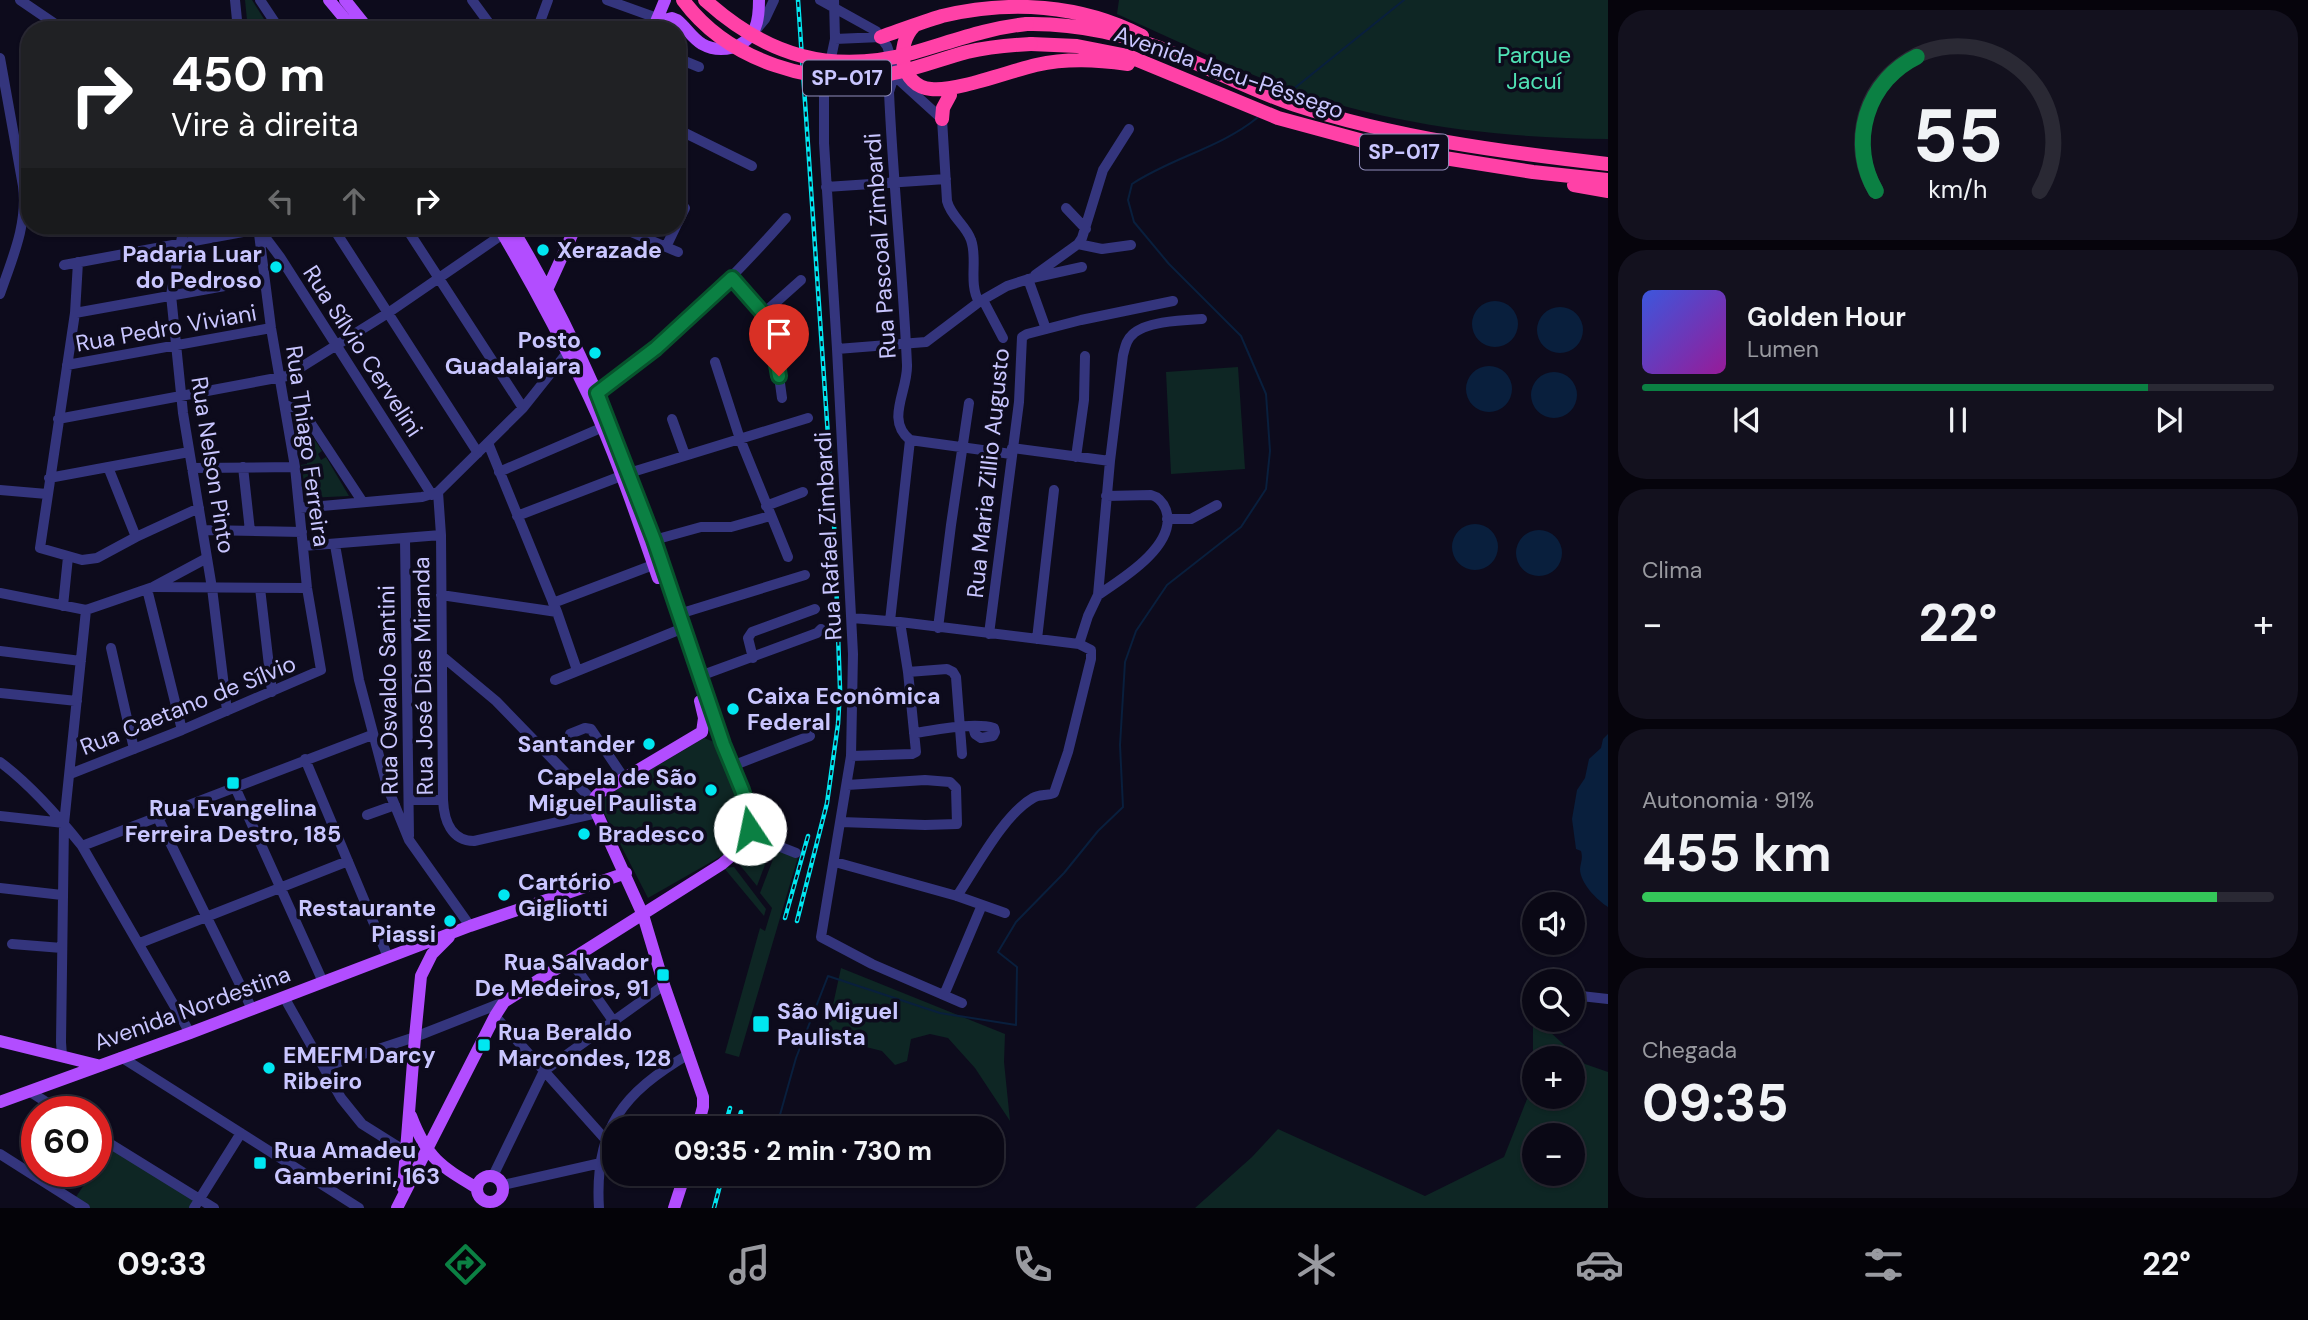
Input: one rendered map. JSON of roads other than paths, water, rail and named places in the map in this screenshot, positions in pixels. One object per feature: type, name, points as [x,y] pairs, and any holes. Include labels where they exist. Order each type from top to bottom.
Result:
[{"type":"highway","name":"Avenida Jacu-Pêssego","points":[[683,0],[705,27],[742,51],[768,62],[815,75],[840,78],[887,75],[965,53],[1006,45],[1062,45],[1128,56],[1278,118],[1410,153],[1533,172]]},
{"type":"highway","name":"Avenida Jacu-Pêssego","points":[[703,0],[762,42],[800,56],[841,63],[892,58],[986,30],[1027,24],[1093,30],[1174,53],[1264,93],[1363,124],[1422,138],[1534,155]]},
{"type":"highway","points":[[881,37],[943,15],[1014,4],[1040,5],[1097,16],[1121,25],[1174,53]]},
{"type":"highway","points":[[914,26],[905,35],[904,65],[916,84],[928,89],[964,84],[1067,59],[1088,59],[1161,69]]},
{"type":"highway","points":[[942,119],[943,108],[950,95],[964,84]]},
{"type":"highway","points":[[908,90],[929,99],[950,95]]},
{"type":"highway","points":[[1534,155],[1553,150],[1608,155]]},
{"type":"highway","points":[[1534,155],[1608,164]]},
{"type":"highway","points":[[1533,172],[1608,180]]},
{"type":"highway","points":[[1533,172],[1545,179],[1608,191]]},
{"type":"main road","points":[[328,0],[346,21]]},
{"type":"main road","points":[[658,21],[666,0]]},
{"type":"main road","points":[[666,0],[681,21]]},
{"type":"main road","points":[[703,0],[703,22],[706,30],[714,43],[724,49]]},
{"type":"main road","points":[[686,28],[704,45],[724,49],[741,44],[753,33],[758,19],[759,0]]},
{"type":"main road","points":[[352,2],[364,21]]},
{"type":"main road","points":[[508,235],[566,354],[593,395],[601,428],[625,474],[704,713],[702,732]]},
{"type":"main road","points":[[400,1202],[495,1016],[505,1002],[722,864],[737,852],[748,834],[751,817],[723,744],[654,540],[547,288],[509,235]]},
{"type":"main road","points":[[541,302],[572,235]]},
{"type":"main road","points":[[700,1116],[704,1102],[643,915],[595,807],[596,796],[702,732],[714,734],[723,744]]},
{"type":"main road","name":"Avenida Nordestina","points":[[0,1102],[470,926],[626,873]]},
{"type":"main road","points":[[400,1202],[422,976],[432,954],[452,934]]},
{"type":"main road","points":[[393,955],[415,957],[422,976]]},
{"type":"main road","points":[[0,1041],[97,1065]]},
{"type":"main road","points":[[62,1056],[71,1066],[73,1075]]},
{"type":"main road","points":[[410,1112],[426,1149],[443,1167],[477,1188],[481,1198],[491,1205],[501,1197],[498,1181],[483,1178],[477,1188]]},
{"type":"main road","points":[[674,1208],[681,1186]]},
{"type":"street","points":[[20,0],[51,21]]},
{"type":"street","points":[[234,0],[237,21]]},
{"type":"street","points":[[260,0],[274,21]]},
{"type":"street","points":[[472,0],[487,21]]},
{"type":"street","points":[[540,21],[548,0]]},
{"type":"street","points":[[607,0],[647,21]]},
{"type":"street","points":[[753,33],[765,19],[774,0]]},
{"type":"street","points":[[820,0],[834,5],[876,32],[887,46],[895,74],[901,83],[942,119],[948,207],[972,243],[975,291],[1003,338]]},
{"type":"street","name":"Rua Rafael Zimbardi","points":[[834,5],[835,39],[824,91],[826,187],[852,618],[851,756],[821,937],[872,964],[944,995]]},
{"type":"street","points":[[835,39],[881,37]]},
{"type":"street","points":[[0,58],[21,175]]},
{"type":"street","points":[[686,62],[699,67]]},
{"type":"street","name":"Rua Pascoal Zimbardi","points":[[851,756],[912,754],[916,750],[908,672],[895,621],[910,440],[900,429],[898,419],[907,369],[889,92],[895,74]]},
{"type":"street","points":[[1030,278],[1078,244],[1086,229],[1103,170],[1129,129]]},
{"type":"street","points":[[686,133],[752,166]]},
{"type":"street","points":[[826,187],[946,179]]},
{"type":"street","points":[[1066,208],[1086,229]]},
{"type":"street","points":[[593,395],[656,348],[732,278],[786,218]]},
{"type":"street","points":[[0,294],[17,247],[21,224]]},
{"type":"street","name":"Rua Nelson Pinto","points":[[182,235],[171,295],[189,452],[212,588],[227,711]]},
{"type":"street","points":[[64,265],[224,235]]},
{"type":"street","name":"Rua Thiago Ferreira","points":[[259,235],[271,328],[295,467],[307,588],[320,671]]},
{"type":"street","name":"Rua Sílvio Cervelini","points":[[263,235],[435,494]]},
{"type":"street","points":[[338,235],[478,453]]},
{"type":"street","points":[[411,235],[523,408]]},
{"type":"street","points":[[58,419],[281,378],[439,279],[495,235]]},
{"type":"street","points":[[638,235],[678,252]]},
{"type":"street","points":[[666,247],[672,235]]},
{"type":"street","points":[[1078,244],[1102,249],[1131,245]]},
{"type":"street","points":[[78,262],[75,313],[39,545],[42,550],[68,557],[82,560],[97,558],[199,508]]},
{"type":"street","points":[[837,349],[921,343],[1007,286],[1030,278],[1082,267]]},
{"type":"street","points":[[732,278],[764,313],[773,332],[782,398]]},
{"type":"street","points":[[1030,278],[1045,329]]},
{"type":"street","points":[[75,313],[264,279]]},
{"type":"street","points":[[764,313],[802,280]]},
{"type":"street","name":"Rua Maria Zillio Augusto","points":[[989,634],[1019,402],[1022,337],[1082,320],[1173,301]]},
{"type":"street","points":[[1152,306],[1155,325]]},
{"type":"street","points":[[1083,645],[1088,615],[1098,595],[1106,496],[1127,341],[1138,330],[1155,325],[1202,319]]},
{"type":"street","name":"Rua Pedro Viviani","points":[[67,365],[271,328]]},
{"type":"street","points":[[300,508],[422,498],[435,494],[523,408],[566,354]]},
{"type":"street","points":[[1076,457],[1084,400],[1085,356]]},
{"type":"street","points":[[715,362],[740,439],[788,557]]},
{"type":"street","points":[[938,628],[969,403]]},
{"type":"street","points":[[285,405],[302,410],[362,501]]},
{"type":"street","points":[[517,516],[625,474],[808,418]]},
{"type":"street","points":[[672,419],[685,455]]},
{"type":"street","points":[[499,472],[601,428]]},
{"type":"street","points":[[910,440],[962,448],[1110,461]]},
{"type":"street","points":[[488,443],[555,608],[577,670]]},
{"type":"street","points":[[49,478],[189,452]]},
{"type":"street","points":[[108,467],[136,537]]},
{"type":"street","points":[[243,467],[250,531]]},
{"type":"street","points":[[192,468],[295,467]]},
{"type":"street","points":[[0,490],[47,494]]},
{"type":"street","points":[[1037,639],[1054,490]]},
{"type":"street","points":[[766,506],[803,492]]},
{"type":"street","name":"Rua José Dias Miranda","points":[[435,494],[441,535],[443,800],[450,830],[467,841],[595,807]]},
{"type":"street","points":[[1098,595],[1132,573],[1153,551],[1164,534],[1167,519],[1164,505],[1158,497],[1106,496]]},
{"type":"street","points":[[1167,519],[1191,519],[1217,505]]},
{"type":"street","points":[[654,540],[701,527],[731,527],[770,516]]},
{"type":"street","points":[[203,530],[302,533]]},
{"type":"street","points":[[303,546],[441,535]]},
{"type":"street","name":"Rua Osvaldo Santini","points":[[405,538],[409,840]]},
{"type":"street","points":[[335,545],[359,680],[387,786],[409,840],[470,926]]},
{"type":"street","points":[[63,607],[68,557]]},
{"type":"street","points":[[0,593],[86,610],[150,588],[207,558]]},
{"type":"street","points":[[441,595],[555,608],[653,565]]},
{"type":"street","points":[[679,614],[805,575]]},
{"type":"street","points":[[150,588],[307,588]]},
{"type":"street","points":[[150,588],[182,730]]},
{"type":"street","points":[[260,588],[272,692]]},
{"type":"street","points":[[754,658],[748,640],[749,634],[815,609]]},
{"type":"street","points":[[62,1056],[64,824],[86,610]]},
{"type":"street","points":[[852,618],[1083,645],[1091,650],[1068,751],[1054,793],[1032,798],[1006,823],[957,895]]},
{"type":"street","points":[[700,676],[754,658],[821,629]]},
{"type":"street","points":[[555,680],[676,631]]},
{"type":"street","points":[[111,648],[134,749]]},
{"type":"street","points":[[0,651],[81,662]]},
{"type":"street","points":[[442,656],[496,701],[595,807]]},
{"type":"street","points":[[908,672],[947,669],[953,672],[956,677],[962,754]]},
{"type":"street","name":"Rua Caetano de Sílvio","points":[[70,774],[320,671]]},
{"type":"street","points":[[0,693],[77,701]]},
{"type":"street","points":[[914,733],[973,727]]},
{"type":"street","points":[[570,734],[585,728],[591,729],[624,778]]},
{"type":"street","points":[[82,846],[372,735]]},
{"type":"street","points":[[732,766],[810,736]]},
{"type":"street","points":[[305,759],[348,861],[393,955]]},
{"type":"street","points":[[0,762],[25,783],[82,846],[190,1032]]},
{"type":"street","points":[[841,822],[957,824],[954,784],[950,782],[925,780],[847,785]]},
{"type":"street","points":[[234,787],[323,982]]},
{"type":"street","points":[[410,800],[443,800]]},
{"type":"street","points":[[367,815],[395,805]]},
{"type":"street","points":[[0,816],[64,824]]},
{"type":"street","points":[[157,816],[252,1009]]},
{"type":"street","points":[[748,834],[796,853]]},
{"type":"street","points":[[139,943],[348,861]]},
{"type":"street","points":[[835,862],[957,895],[1005,913]]},
{"type":"street","points":[[0,888],[62,895]]},
{"type":"street","points":[[962,1003],[944,995],[982,905]]},
{"type":"street","points":[[12,944],[62,948]]},
{"type":"street","points":[[571,961],[614,1022]]},
{"type":"street","points":[[498,1181],[544,1071],[664,985]]},
{"type":"street","points":[[1585,996],[1608,999]]},
{"type":"street","points":[[284,997],[341,1098],[362,1124],[405,1152]]},
{"type":"street","points":[[324,1067],[415,1037],[505,1002]]},
{"type":"street","points":[[495,1016],[602,1135]]},
{"type":"street","points":[[618,1116],[636,1091],[659,1072],[689,1054]]},
{"type":"street","points":[[121,1057],[359,1208]]},
{"type":"street","points":[[29,1091],[37,1096]]},
{"type":"street","points":[[197,1203],[241,1133]]},
{"type":"street","points":[[112,1146],[197,1203],[214,1208]]},
{"type":"street","points":[[0,1154],[85,1208]]},
{"type":"street","points":[[599,1208],[597,1186],[602,1155]]},
{"type":"street","points":[[498,1181],[600,1163]]},
{"type":"water","points":[[1495,301],[1512,307],[1518,324],[1512,341],[1495,347],[1478,341],[1472,324],[1478,307]]},
{"type":"water","points":[[1560,307],[1577,313],[1583,330],[1577,347],[1560,353],[1543,347],[1537,330],[1543,313]]},
{"type":"water","points":[[1489,366],[1506,372],[1512,389],[1506,406],[1489,412],[1472,406],[1466,389],[1472,372]]},
{"type":"water","points":[[1554,372],[1571,378],[1577,395],[1571,412],[1554,418],[1537,412],[1531,395],[1537,378]]},
{"type":"water","points":[[1475,524],[1492,530],[1498,547],[1492,564],[1475,570],[1458,564],[1452,547],[1458,530]]},
{"type":"water","points":[[1539,530],[1556,536],[1562,553],[1556,570],[1539,576],[1522,570],[1516,553],[1522,536]]},
{"type":"water","points":[[1608,734],[1608,907],[1594,896],[1583,880],[1580,869],[1582,854],[1576,849],[1572,819],[1577,790],[1585,778],[1589,759],[1601,748],[1603,739]]},
{"type":"waterway","points":[[1286,95],[1404,0]]},
{"type":"waterway","points":[[780,1116],[796,1058],[828,976],[940,1013],[1016,1025],[1017,967],[998,952],[1016,922],[1123,807],[1120,745],[1125,662],[1136,631],[1167,585],[1241,527],[1266,489],[1270,451],[1266,394],[1241,336],[1169,264],[1134,222],[1128,200],[1132,184],[1227,137],[1257,118]]},
{"type":"railway","points":[[797,921],[827,803],[840,689],[834,523],[798,0]]},
{"type":"railway","points":[[785,918],[808,836]]},
{"type":"railway","points":[[728,1116],[730,1108]]},
{"type":"railway","points":[[740,1116],[741,1112]]},
{"type":"railway","points":[[714,1208],[720,1186]]},
{"type":"place","name":"Xerazade","points":[[543,250]]},
{"type":"place","name":"Padaria Luar do Pedroso","points":[[276,267]]},
{"type":"place","name":"Posto Guadalajara","points":[[595,353]]},
{"type":"place","name":"Caixa Econômica Federal","points":[[733,709]]},
{"type":"place","name":"Santander","points":[[649,744]]},
{"type":"place","name":"Rua Evangelina Ferreira Destro, 185","points":[[233,783]]},
{"type":"place","name":"Capela de São Miguel Paulista","points":[[711,790]]},
{"type":"place","name":"Bradesco","points":[[584,834]]},
{"type":"place","name":"Cartório Gigliotti","points":[[504,895]]},
{"type":"place","name":"Restaurante Piassi","points":[[450,921]]},
{"type":"place","name":"Rua Salvador De Medeiros, 91","points":[[663,975]]},
{"type":"place","name":"São Miguel Paulista","points":[[761,1024]]},
{"type":"place","name":"Rua Beraldo Marcondes, 128","points":[[484,1045]]},
{"type":"place","name":"EMEFM Darcy Ribeiro","points":[[269,1068]]},
{"type":"place","name":"Rua Amadeu Gamberini, 163","points":[[260,1163]]},
{"type":"park label","name":"Parque Jacuí","points":[[1534,68]]}]
